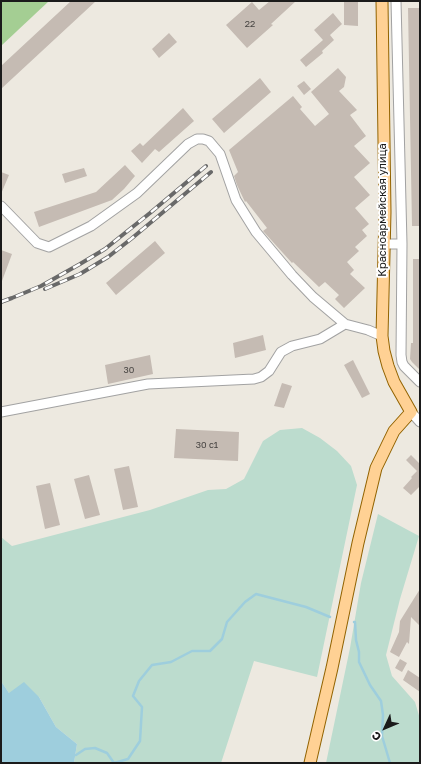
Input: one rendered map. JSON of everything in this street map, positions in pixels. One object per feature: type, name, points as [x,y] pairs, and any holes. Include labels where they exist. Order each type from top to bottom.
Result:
[{"type":"main road","name":"Красноармейская улица","points":[[382,1],[384,244],[382,336],[384,351],[390,371],[402,398],[412,412]]},
{"type":"main road","points":[[310,763],[376,468],[394,431],[412,412]]},
{"type":"street","points":[[396,1],[402,244],[402,362],[420,382]]},
{"type":"street","points":[[1,206],[37,243],[49,247],[91,226],[137,193],[188,144],[197,139],[210,141],[220,154],[236,200],[256,232],[271,252],[313,297],[344,324],[368,330],[382,336]]},
{"type":"street","points":[[384,244],[402,244]]},
{"type":"street","points":[[1,412],[148,384],[254,379],[261,377],[268,371],[280,352],[292,346],[320,339],[344,324]]},
{"type":"street","points":[[412,412],[420,422]]},
{"type":"green space","points":[[1,1],[49,1],[1,46]]},
{"type":"green space","points":[[302,428],[320,438],[337,451],[351,466],[357,485],[317,677],[254,661],[221,763],[74,763],[77,744],[56,727],[39,697],[9,693],[1,681],[1,537],[12,546],[150,510],[208,490],[226,489],[244,479],[263,441],[280,430]]},
{"type":"green space","points":[[378,514],[419,536],[400,599],[386,655],[392,676],[415,702],[420,719],[420,763],[326,763],[350,648],[361,583]]},
{"type":"water","points":[[1,681],[9,693],[24,682],[39,697],[56,727],[77,744],[74,763],[1,763]]},
{"type":"building","points":[[71,1],[96,1],[1,89],[1,66]]},
{"type":"building","points":[[270,1],[296,1],[271,24],[273,25],[247,48],[226,25],[252,2],[259,10]]},
{"type":"building","points":[[344,1],[358,1],[358,26],[344,25]]},
{"type":"building","points":[[408,8],[420,8],[420,226],[412,226]]},
{"type":"building","points":[[333,13],[342,24],[330,35],[334,40],[322,51],[323,53],[306,67],[300,60],[323,40],[314,30]]},
{"type":"building","points":[[169,33],[177,42],[159,58],[152,49]]},
{"type":"building","points":[[338,68],[346,77],[344,87],[339,91],[357,110],[350,115],[366,136],[354,146],[370,163],[354,177],[370,195],[355,208],[369,224],[362,230],[367,236],[355,247],[359,251],[347,262],[354,270],[350,274],[365,288],[344,308],[335,299],[339,295],[325,282],[319,287],[293,262],[292,263],[263,231],[267,228],[246,201],[245,202],[237,185],[234,176],[238,172],[229,150],[293,96],[302,107],[300,109],[315,126],[329,114],[311,92]]},
{"type":"building","points":[[260,78],[271,92],[224,133],[212,119]]},
{"type":"building","points":[[304,81],[311,89],[304,95],[297,86]]},
{"type":"building","points":[[183,108],[194,121],[159,152],[155,149],[142,163],[131,151],[140,143],[143,146]]},
{"type":"building","points":[[125,165],[135,176],[112,200],[39,227],[34,212],[96,192]]},
{"type":"building","points":[[84,168],[87,176],[65,183],[62,174]]},
{"type":"building","points":[[1,172],[9,175],[1,194]]},
{"type":"building","points":[[155,241],[165,253],[116,295],[106,283]]},
{"type":"building","points":[[1,250],[12,254],[2,281],[1,281]]},
{"type":"building","points":[[413,259],[420,259],[420,370],[410,359],[411,343],[413,343]]},
{"type":"building","points":[[263,335],[266,350],[235,358],[233,343]]},
{"type":"building","points":[[150,355],[153,374],[108,384],[105,365]]},
{"type":"building","points":[[353,360],[370,394],[362,398],[344,365]]},
{"type":"building","points":[[282,383],[292,386],[284,408],[274,406]]},
{"type":"building","points":[[176,429],[239,432],[238,461],[174,458]]},
{"type":"building","points":[[411,455],[420,464],[420,486],[411,495],[403,488],[417,471],[406,460]]},
{"type":"building","points":[[129,466],[138,507],[123,510],[114,469]]},
{"type":"building","points":[[89,475],[100,515],[85,519],[74,479]]},
{"type":"building","points":[[50,483],[60,525],[45,529],[36,486]]},
{"type":"building","points":[[420,589],[420,626],[411,617],[409,644],[407,642],[399,657],[390,652],[399,632],[400,621]]},
{"type":"building","points":[[400,659],[407,663],[402,672],[395,668]]},
{"type":"building","points":[[408,670],[420,678],[420,692],[403,680]]},
{"type":"waterway","points":[[76,755],[85,749],[95,748],[107,753],[114,763],[128,759],[140,741],[142,707],[133,696],[139,681],[152,665],[171,662],[192,651],[210,651],[222,639],[227,622],[245,602],[256,594],[306,607],[330,617]]},
{"type":"waterway","points":[[354,622],[359,652],[359,662],[370,685],[381,701],[383,715],[382,736],[390,763]]},
{"type":"railway","points":[[1,302],[41,286],[105,249],[206,166]]},
{"type":"railway","points":[[45,289],[80,274],[108,257],[211,172]]}]
